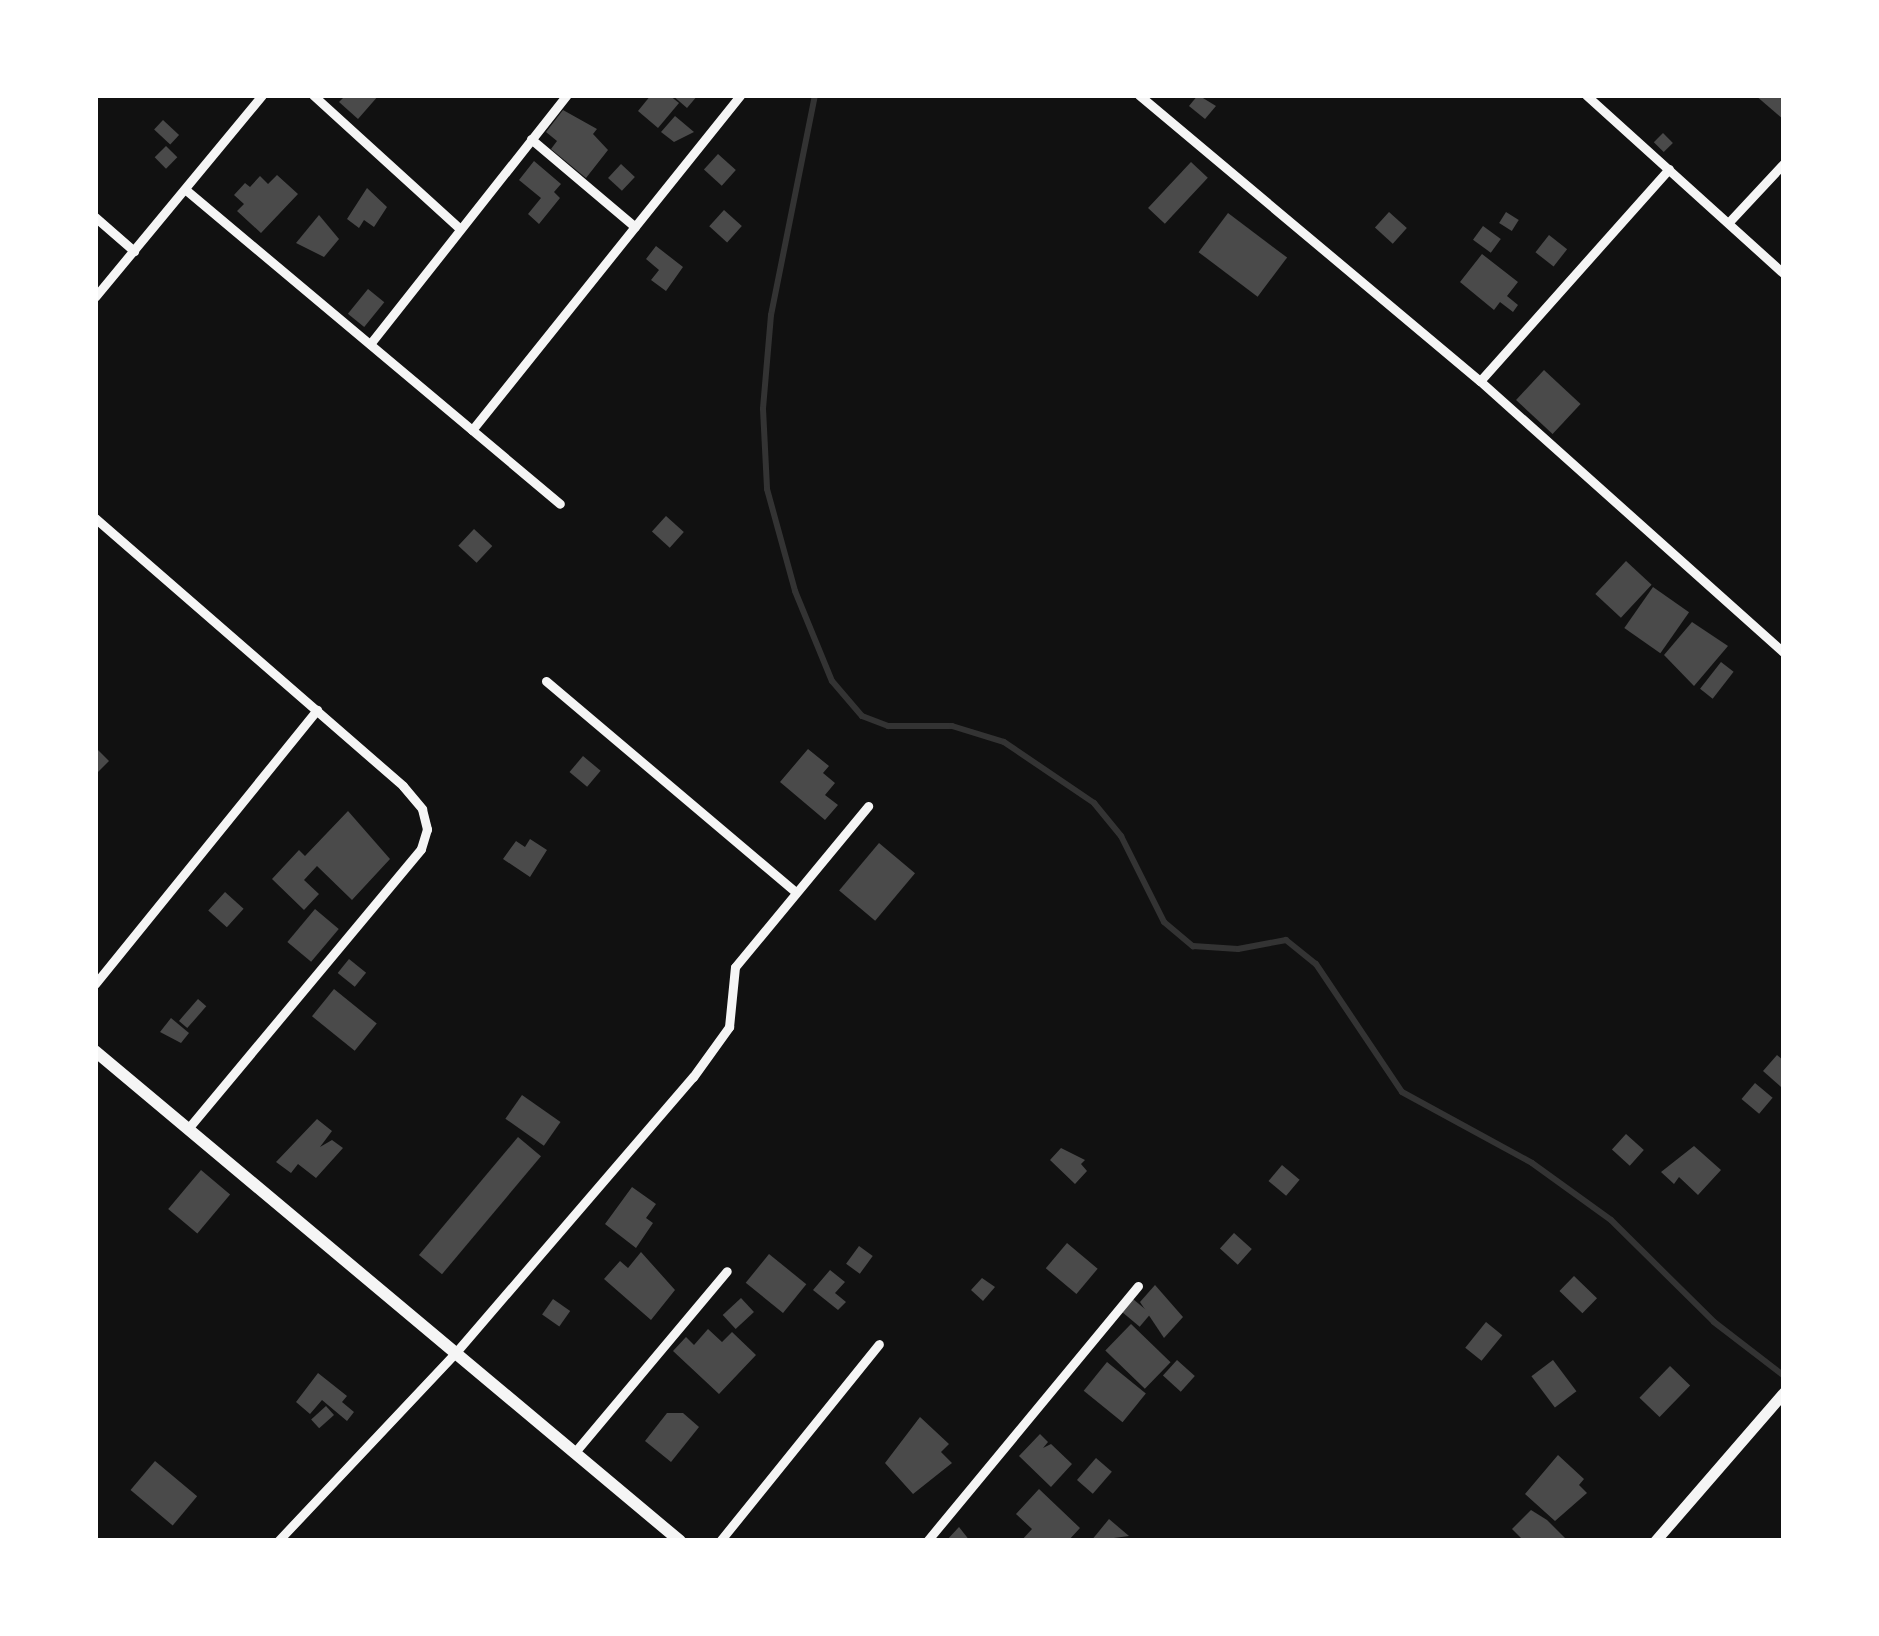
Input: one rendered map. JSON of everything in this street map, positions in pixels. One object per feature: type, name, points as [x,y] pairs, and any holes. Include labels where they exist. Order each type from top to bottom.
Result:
[{"type":"main road","points":[[95,1051],[680,1541]]},
{"type":"street","points":[[95,296],[262,95]]},
{"type":"street","points":[[314,95],[458,228]]},
{"type":"street","points":[[370,344],[567,95]]},
{"type":"street","points":[[472,430],[740,95]]},
{"type":"street","points":[[1139,95],[1480,380],[1784,653]]},
{"type":"street","points":[[1150,105],[1160,95]]},
{"type":"street","points":[[1586,95],[1784,274]]},
{"type":"street","points":[[531,139],[635,227]]},
{"type":"street","points":[[1729,222],[1784,163]]},
{"type":"street","points":[[1480,380],[1668,169]]},
{"type":"street","points":[[186,190],[560,504]]},
{"type":"street","points":[[95,217],[134,251]]},
{"type":"street","points":[[95,518],[317,710],[422,808],[424,839],[188,1128]]},
{"type":"street","points":[[546,680],[796,892]]},
{"type":"street","points":[[95,984],[317,710]]},
{"type":"street","points":[[278,1541],[457,1351],[723,1040],[735,967],[868,806]]},
{"type":"street","points":[[575,1452],[726,1271]]},
{"type":"street","points":[[927,1541],[1138,1286]]},
{"type":"street","points":[[720,1541],[879,1344]]},
{"type":"street","points":[[1655,1541],[1781,1395]]},
{"type":"building","points":[[346,95],[379,95],[358,119],[339,102]]},
{"type":"building","points":[[651,95],[669,95],[679,103],[658,128],[638,111]]},
{"type":"building","points":[[672,95],[698,95],[687,108]]},
{"type":"building","points":[[1198,95],[1216,106],[1205,119],[1189,106]]},
{"type":"building","points":[[1755,95],[1784,95],[1784,120]]},
{"type":"building","points":[[563,110],[597,129],[593,134],[608,150],[586,178],[551,149],[557,141],[546,132]]},
{"type":"building","points":[[675,116],[694,132],[674,142],[661,132]]},
{"type":"building","points":[[163,120],[179,135],[170,145],[154,130]]},
{"type":"building","points":[[1663,133],[1673,143],[1664,152],[1654,142]]},
{"type":"building","points":[[166,146],[177,157],[166,169],[155,157]]},
{"type":"building","points":[[718,154],[736,170],[722,186],[704,170]]},
{"type":"building","points":[[534,161],[561,184],[554,192],[560,198],[539,224],[528,214],[541,198],[519,180]]},
{"type":"building","points":[[1191,162],[1208,178],[1165,224],[1148,208]]},
{"type":"building","points":[[621,164],[635,177],[622,191],[608,178]]},
{"type":"building","points":[[277,175],[298,194],[261,233],[237,211],[244,204],[234,195],[245,183],[250,187],[260,176],[268,184]]},
{"type":"building","points":[[367,188],[387,207],[374,227],[364,220],[359,228],[347,219]]},
{"type":"building","points":[[724,210],[742,226],[727,242],[709,226]]},
{"type":"building","points":[[1389,212],[1407,228],[1393,244],[1375,228]]},
{"type":"building","points":[[1506,212],[1519,220],[1512,231],[1499,223]]},
{"type":"building","points":[[1228,213],[1287,258],[1258,297],[1199,252]]},
{"type":"building","points":[[319,215],[339,239],[324,257],[296,243]]},
{"type":"building","points":[[1483,226],[1501,239],[1491,253],[1473,240]]},
{"type":"building","points":[[1549,235],[1567,249],[1554,266],[1535,252]]},
{"type":"building","points":[[656,246],[683,267],[666,291],[651,280],[659,270],[646,259]]},
{"type":"building","points":[[1482,254],[1518,282],[1507,296],[1518,305],[1513,312],[1500,302],[1494,310],[1460,282]]},
{"type":"building","points":[[368,289],[384,302],[364,327],[348,314]]},
{"type":"building","points":[[1544,370],[1581,404],[1553,434],[1516,400]]},
{"type":"building","points":[[666,516],[684,532],[670,548],[652,532]]},
{"type":"building","points":[[474,529],[492,546],[477,563],[458,546]]},
{"type":"building","points":[[1626,561],[1652,585],[1621,618],[1595,594]]},
{"type":"building","points":[[1653,587],[1689,612],[1660,653],[1624,628]]},
{"type":"building","points":[[1692,622],[1728,646],[1694,686],[1664,655]]},
{"type":"building","points":[[1721,662],[1734,672],[1713,699],[1700,689]]},
{"type":"building","points":[[808,749],[829,766],[823,773],[835,783],[825,795],[838,805],[825,820],[780,782]]},
{"type":"building","points":[[98,750],[109,761],[95,775],[95,753]]},
{"type":"building","points":[[583,756],[601,771],[587,787],[570,772]]},
{"type":"building","points":[[348,811],[390,859],[352,900],[317,866],[304,880],[319,894],[304,910],[272,879],[299,850],[305,856]]},
{"type":"building","points":[[530,839],[547,850],[530,877],[503,859],[516,841],[525,847]]},
{"type":"building","points":[[879,843],[915,873],[875,921],[839,890]]},
{"type":"building","points":[[225,892],[244,909],[227,927],[208,911]]},
{"type":"building","points":[[315,909],[339,929],[311,962],[287,942]]},
{"type":"building","points":[[349,959],[366,973],[355,987],[338,973]]},
{"type":"building","points":[[334,989],[377,1024],[355,1051],[312,1016]]},
{"type":"building","points":[[198,999],[206,1006],[187,1028],[179,1021]]},
{"type":"building","points":[[171,1018],[189,1033],[181,1043],[160,1032]]},
{"type":"building","points":[[1777,1055],[1784,1061],[1781,1087],[1763,1071]]},
{"type":"building","points":[[1755,1083],[1773,1098],[1759,1114],[1742,1099]]},
{"type":"building","points":[[522,1095],[561,1122],[544,1146],[505,1119]]},
{"type":"building","points":[[317,1119],[332,1131],[320,1147],[332,1140],[343,1148],[316,1178],[298,1164],[291,1173],[276,1162]]},
{"type":"building","points":[[1626,1134],[1644,1150],[1630,1166],[1612,1150]]},
{"type":"building","points":[[518,1137],[541,1156],[442,1274],[419,1255]]},
{"type":"building","points":[[1694,1146],[1721,1170],[1698,1195],[1679,1177],[1674,1184],[1661,1172]]},
{"type":"building","points":[[1061,1148],[1085,1160],[1081,1164],[1087,1171],[1075,1184],[1050,1160]]},
{"type":"building","points":[[1282,1165],[1300,1180],[1286,1196],[1269,1181]]},
{"type":"building","points":[[201,1170],[230,1194],[197,1233],[168,1209]]},
{"type":"building","points":[[632,1187],[656,1204],[646,1218],[653,1223],[636,1248],[605,1224]]},
{"type":"building","points":[[1234,1233],[1252,1249],[1238,1265],[1220,1249]]},
{"type":"building","points":[[1067,1243],[1098,1269],[1076,1294],[1046,1268]]},
{"type":"building","points":[[859,1246],[873,1256],[860,1274],[846,1264]]},
{"type":"building","points":[[641,1252],[675,1290],[651,1320],[604,1279],[620,1261],[628,1268]]},
{"type":"building","points":[[769,1254],[806,1284],[783,1313],[746,1283]]},
{"type":"building","points":[[830,1270],[845,1282],[835,1293],[846,1302],[838,1310],[813,1290]]},
{"type":"building","points":[[1574,1276],[1597,1298],[1582,1313],[1559,1291]]},
{"type":"building","points":[[982,1278],[995,1287],[983,1301],[971,1290]]},
{"type":"building","points":[[1155,1285],[1183,1317],[1164,1338],[1140,1302]]},
{"type":"building","points":[[741,1298],[754,1312],[736,1329],[723,1315]]},
{"type":"building","points":[[553,1299],[570,1311],[559,1327],[542,1315]]},
{"type":"building","points":[[1133,1299],[1151,1314],[1140,1327],[1122,1312]]},
{"type":"building","points":[[1486,1322],[1502,1335],[1482,1361],[1465,1348]]},
{"type":"building","points":[[1131,1324],[1171,1362],[1145,1389],[1105,1351]]},
{"type":"building","points":[[708,1329],[722,1342],[732,1332],[756,1355],[719,1394],[673,1351],[686,1337],[694,1345]]},
{"type":"building","points":[[1177,1360],[1195,1376],[1181,1392],[1163,1376]]},
{"type":"building","points":[[1553,1360],[1576,1391],[1555,1407],[1531,1376]]},
{"type":"building","points":[[1107,1362],[1146,1393],[1123,1422],[1084,1391]]},
{"type":"building","points":[[1670,1366],[1690,1385],[1660,1417],[1639,1398]]},
{"type":"building","points":[[318,1373],[347,1396],[342,1402],[354,1412],[347,1421],[322,1400],[310,1414],[296,1402]]},
{"type":"building","points":[[326,1406],[334,1415],[319,1428],[311,1419]]},
{"type":"building","points":[[667,1413],[683,1413],[699,1427],[671,1462],[645,1441]]},
{"type":"building","points":[[920,1417],[949,1444],[941,1452],[952,1463],[913,1494],[885,1463]]},
{"type":"building","points":[[1040,1434],[1048,1442],[1043,1448],[1051,1444],[1072,1464],[1051,1487],[1019,1456]]},
{"type":"building","points":[[1558,1455],[1584,1479],[1579,1485],[1587,1493],[1555,1521],[1525,1494]]},
{"type":"building","points":[[1096,1458],[1112,1472],[1093,1494],[1077,1480]]},
{"type":"building","points":[[155,1461],[197,1496],[173,1525],[131,1490]]},
{"type":"building","points":[[1039,1489],[1080,1528],[1068,1541],[1021,1541],[1032,1529],[1016,1514]]},
{"type":"building","points":[[1531,1510],[1568,1541],[1524,1541],[1512,1529]]},
{"type":"building","points":[[1109,1519],[1129,1536],[1091,1541]]},
{"type":"building","points":[[959,1527],[970,1541],[946,1541]]},
{"type":"waterway","points":[[815,95],[771,315],[763,409],[767,489],[795,591],[832,681],[862,716],[888,726],[952,726],[1004,742],[1094,803],[1121,836],[1164,922],[1193,946],[1238,949],[1286,940],[1316,964],[1402,1092],[1532,1163],[1611,1220],[1714,1322],[1784,1376]]}]
